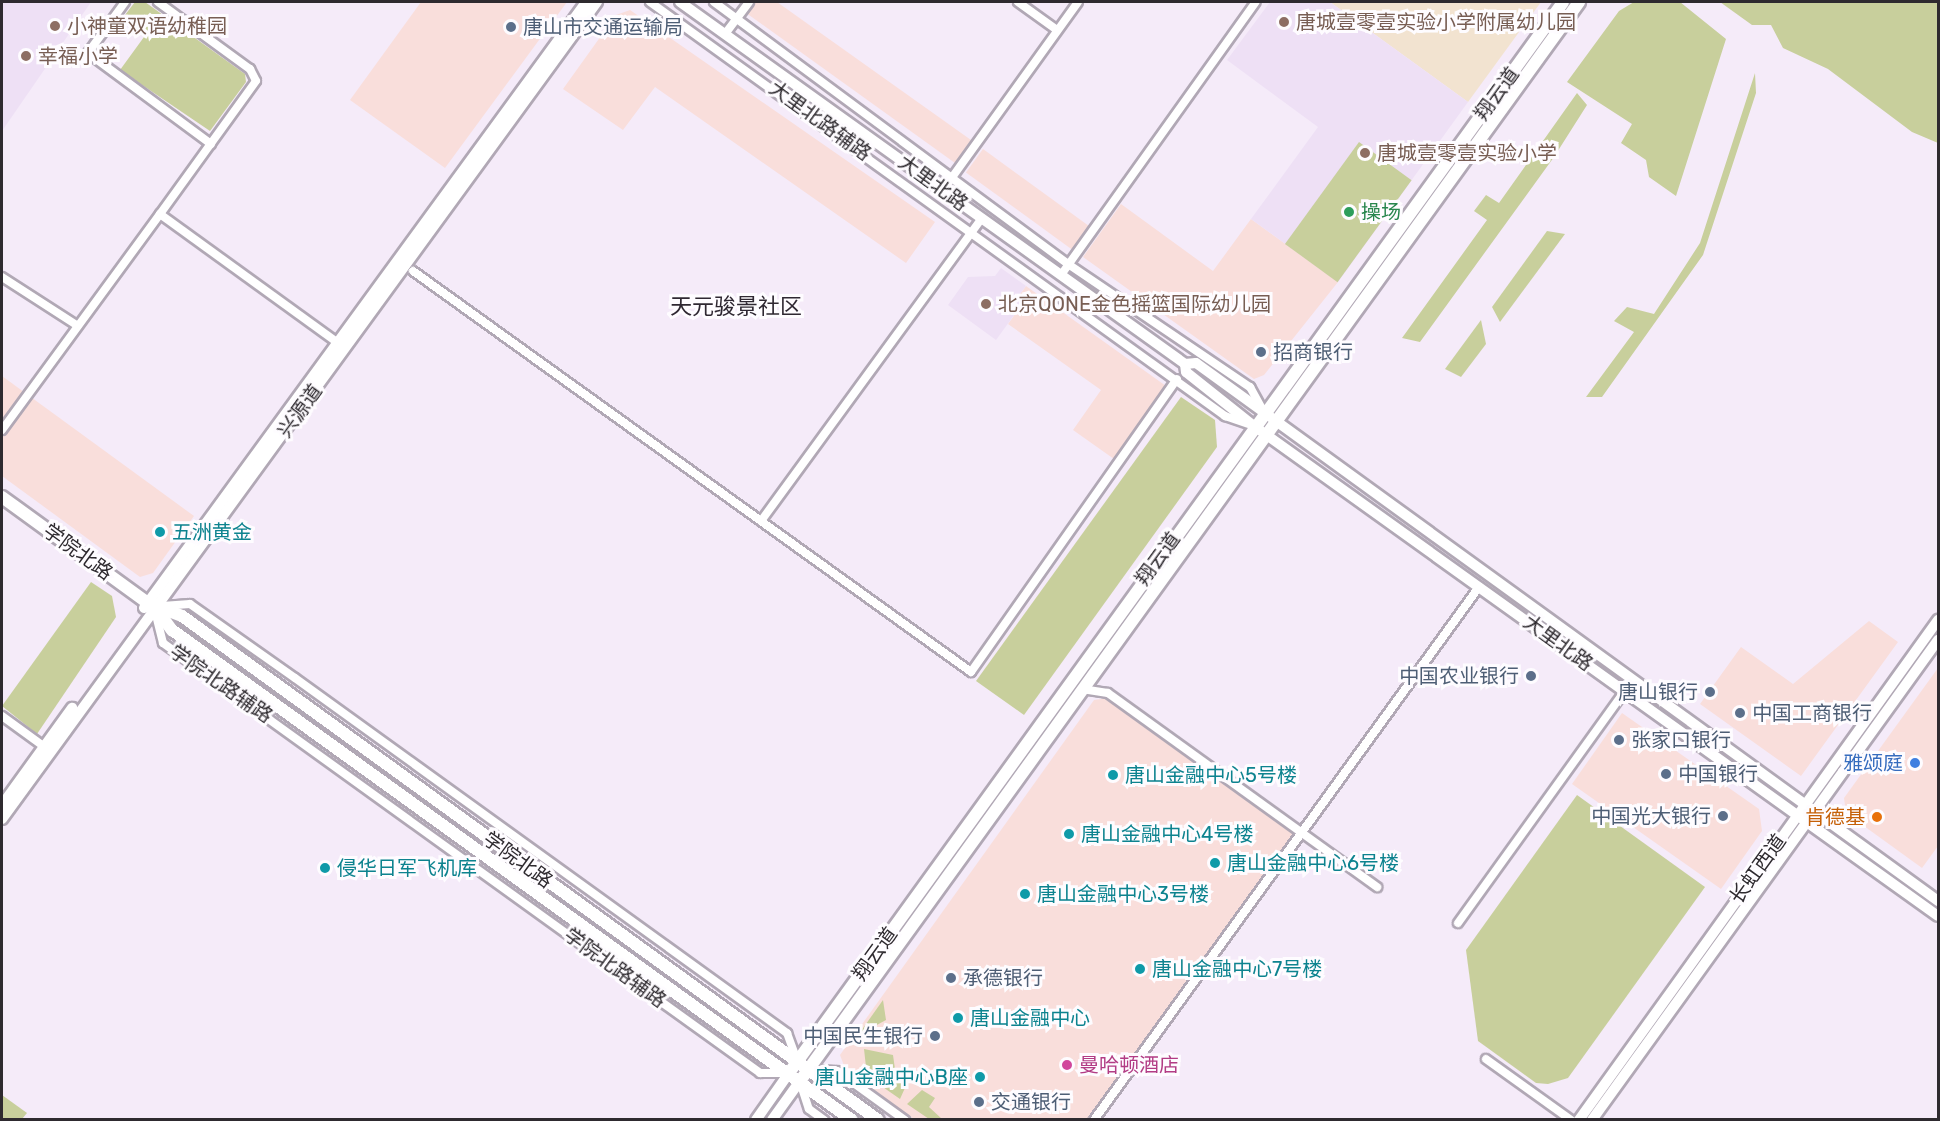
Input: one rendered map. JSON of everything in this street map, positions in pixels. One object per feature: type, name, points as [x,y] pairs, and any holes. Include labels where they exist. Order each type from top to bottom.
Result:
[{"type":"main road","name":"兴源道","points":[[342,345],[586,2]]},
{"type":"main road","name":"兴源道","points":[[2,805],[47,749],[342,345],[597,2]]},
{"type":"main road","name":"大里北路","points":[[680,2],[1185,364],[1196,363],[1938,901]]},
{"type":"main road","name":"翔云道","points":[[756,1119],[1254,426],[1563,2]]},
{"type":"main road","name":"翔云道","points":[[772,1119],[1080,688],[1579,2]]},
{"type":"main road","name":"大里北路","points":[[1185,364],[1186,372],[1266,435],[1938,916]]},
{"type":"main road","name":"学院北路","points":[[2,497],[151,605],[172,630],[852,1119]]},
{"type":"main road","name":"学院北路","points":[[151,605],[182,616],[878,1119]]},
{"type":"main road","name":"长虹西道","points":[[1579,1119],[1938,620]]},
{"type":"main road","name":"长虹西道","points":[[1592,1119],[1938,640]]},
{"type":"main road","name":"兴源道","points":[[2,819],[47,749]]},
{"type":"main road","points":[[411,802],[420,790]]},
{"type":"street","points":[[126,2],[88,53],[212,144]]},
{"type":"street","points":[[2,430],[253,88],[255,74],[158,2]]},
{"type":"street","name":"大里北路辅路","points":[[650,2],[973,230],[1225,416],[1254,426]]},
{"type":"street","name":"大里北路辅路","points":[[714,2],[734,22],[953,178],[1068,264],[1250,387],[1264,414]]},
{"type":"street","points":[[725,34],[749,2]]},
{"type":"street","points":[[1018,2],[1057,30]]},
{"type":"street","points":[[943,190],[1078,2]]},
{"type":"street","points":[[1061,274],[1256,2]]},
{"type":"street","points":[[160,214],[342,345]]},
{"type":"street","points":[[761,521],[982,218]]},
{"type":"street","points":[[413,271],[971,672],[1176,378]]},
{"type":"street","points":[[2,277],[78,326]]},
{"type":"street","points":[[1094,1119],[1479,587]]},
{"type":"street","points":[[151,605],[190,604],[295,678],[787,1034],[797,1062]]},
{"type":"street","name":"学院北路辅路","points":[[151,605],[163,643],[760,1073],[789,1073]]},
{"type":"street","points":[[284,690],[295,678]]},
{"type":"street","points":[[1080,688],[1108,693],[1377,886]]},
{"type":"street","points":[[1458,923],[1625,691]]},
{"type":"street","points":[[264,715],[274,703]]},
{"type":"street","points":[[2,716],[47,749]]},
{"type":"street","points":[[420,790],[430,777]]},
{"type":"street","points":[[402,814],[411,802]]},
{"type":"street","points":[[691,1023],[699,1011]]},
{"type":"street","points":[[1486,1059],[1571,1119]]},
{"type":"street","points":[[808,1070],[837,1071],[905,1119]]},
{"type":"street","points":[[800,1081],[809,1108],[824,1119]]},
{"type":"shaded area","name":"幸福小学","points":[[2,2],[91,2],[2,131]]},
{"type":"shaded area","points":[[421,2],[567,2],[445,168],[350,100]]},
{"type":"shaded area","points":[[749,2],[777,2],[971,140],[955,163],[742,10]]},
{"type":"shaded area","name":"唐城壹零壹实验小学","points":[[1270,2],[1330,2],[1468,102],[1338,282],[1251,219],[1318,127],[1227,60]]},
{"type":"shaded area","points":[[1330,2],[1541,2],[1468,102]]},
{"type":"shaded area","points":[[630,10],[935,222],[906,263],[655,87],[623,130],[563,89],[616,15]]},
{"type":"shaded area","points":[[983,149],[1089,226],[1072,249],[966,172]]},
{"type":"shaded area","points":[[1121,204],[1213,271],[1251,219],[1338,282],[1264,375],[1254,379],[1083,257]]},
{"type":"shaded area","name":"北京QONE金色摇篮国际幼儿园","points":[[1001,268],[1026,286],[1017,298],[1023,303],[996,340],[948,305],[968,277],[995,276]]},
{"type":"shaded area","points":[[1026,286],[1166,386],[1114,459],[1073,430],[1101,390],[1008,324],[1023,303],[1017,298]]},
{"type":"shaded area","points":[[2,376],[194,516],[153,573],[140,577],[2,476]]},
{"type":"shaded area","points":[[1869,621],[1898,642],[1801,776],[1700,704],[1741,647],[1793,684]]},
{"type":"shaded area","name":"雅颂庭","points":[[1938,668],[1938,846],[1922,868],[1846,813],[1844,798]]},
{"type":"shaded area","name":"唐山金融中心","points":[[1108,698],[1297,834],[1298,845],[1098,1119],[914,1119],[846,1071],[840,1055],[1094,700]]},
{"type":"shaded area","points":[[1622,713],[1759,809],[1762,831],[1721,889],[1572,784]]},
{"type":"green space","points":[[135,2],[145,2],[245,74],[246,82],[210,131],[120,70],[144,37],[121,20]]},
{"type":"green space","points":[[1634,2],[1680,2],[1726,39],[1676,196],[1649,177],[1646,160],[1621,143],[1632,124],[1567,82],[1619,11]]},
{"type":"green space","points":[[1720,2],[1938,2],[1938,143],[1912,132],[1828,69],[1783,48],[1771,25],[1752,25]]},
{"type":"green space","points":[[1755,73],[1756,93],[1703,255],[1602,397],[1586,397],[1634,332],[1614,321],[1627,307],[1654,314],[1700,243]]},
{"type":"green space","points":[[1577,93],[1587,105],[1554,157],[1420,342],[1402,338],[1487,220],[1474,211],[1486,195],[1499,203]]},
{"type":"green space","name":"操场","points":[[1359,142],[1412,180],[1338,282],[1285,244]]},
{"type":"green space","points":[[1547,231],[1565,234],[1500,322],[1492,307]]},
{"type":"green space","points":[[1481,320],[1486,344],[1461,377],[1445,369]]},
{"type":"green space","points":[[1181,397],[1215,420],[1217,447],[1024,715],[976,681]]},
{"type":"green space","points":[[91,582],[112,596],[116,617],[37,734],[2,706]]},
{"type":"green space","points":[[1577,795],[1705,887],[1568,1078],[1548,1084],[1536,1083],[1478,1041],[1466,950]]},
{"type":"green space","points":[[883,1000],[886,1020],[862,1033],[861,1031]]},
{"type":"green space","points":[[887,1029],[905,1033],[906,1038],[891,1046],[873,1042]]},
{"type":"green space","points":[[864,1049],[893,1055],[895,1069],[909,1079],[900,1099],[867,1076]]},
{"type":"green space","points":[[922,1090],[935,1098],[929,1107],[942,1119],[929,1119],[907,1104]]},
{"type":"green space","points":[[2,1095],[27,1113],[22,1119],[2,1119]]},
{"type":"place","name":"唐城壹零壹实验小学附属幼儿园","points":[[1284,22]]},
{"type":"place","name":"小神童双语幼稚园","points":[[55,26]]},
{"type":"place","name":"唐山市交通运输局","points":[[511,27]]},
{"type":"place","name":"幸福小学","points":[[26,56]]},
{"type":"place","name":"唐城壹零壹实验小学","points":[[1365,153]]},
{"type":"place","name":"操场","points":[[1349,212]]},
{"type":"place","name":"北京QONE金色摇篮国际幼儿园","points":[[986,304]]},
{"type":"place","name":"招商银行","points":[[1261,352]]},
{"type":"place","name":"五洲黄金","points":[[160,532]]},
{"type":"place","name":"中国农业银行","points":[[1531,676]]},
{"type":"place","name":"唐山银行","points":[[1710,692]]},
{"type":"place","name":"中国工商银行","points":[[1740,713]]},
{"type":"place","name":"张家口银行","points":[[1619,740]]},
{"type":"place","name":"雅颂庭","points":[[1915,763]]},
{"type":"place","name":"中国银行","points":[[1666,774]]},
{"type":"place","name":"唐山金融中心5号楼","points":[[1113,775]]},
{"type":"place","name":"中国光大银行","points":[[1723,816]]},
{"type":"place","name":"肯德基","points":[[1877,817]]},
{"type":"place","name":"唐山金融中心4号楼","points":[[1069,834]]},
{"type":"place","name":"唐山金融中心6号楼","points":[[1215,863]]},
{"type":"place","name":"侵华日军飞机库","points":[[325,868]]},
{"type":"place","name":"唐山金融中心3号楼","points":[[1025,894]]},
{"type":"place","name":"唐山金融中心7号楼","points":[[1140,969]]},
{"type":"place","name":"承德银行","points":[[951,978]]},
{"type":"place","name":"唐山金融中心","points":[[958,1018]]},
{"type":"place","name":"中国民生银行","points":[[935,1036]]},
{"type":"place","name":"曼哈顿酒店","points":[[1067,1065]]},
{"type":"place","name":"唐山金融中心B座","points":[[980,1077]]},
{"type":"place","name":"交通银行","points":[[979,1102]]},
{"type":"district","name":"天元骏景社区","points":[[736,307]]}]
